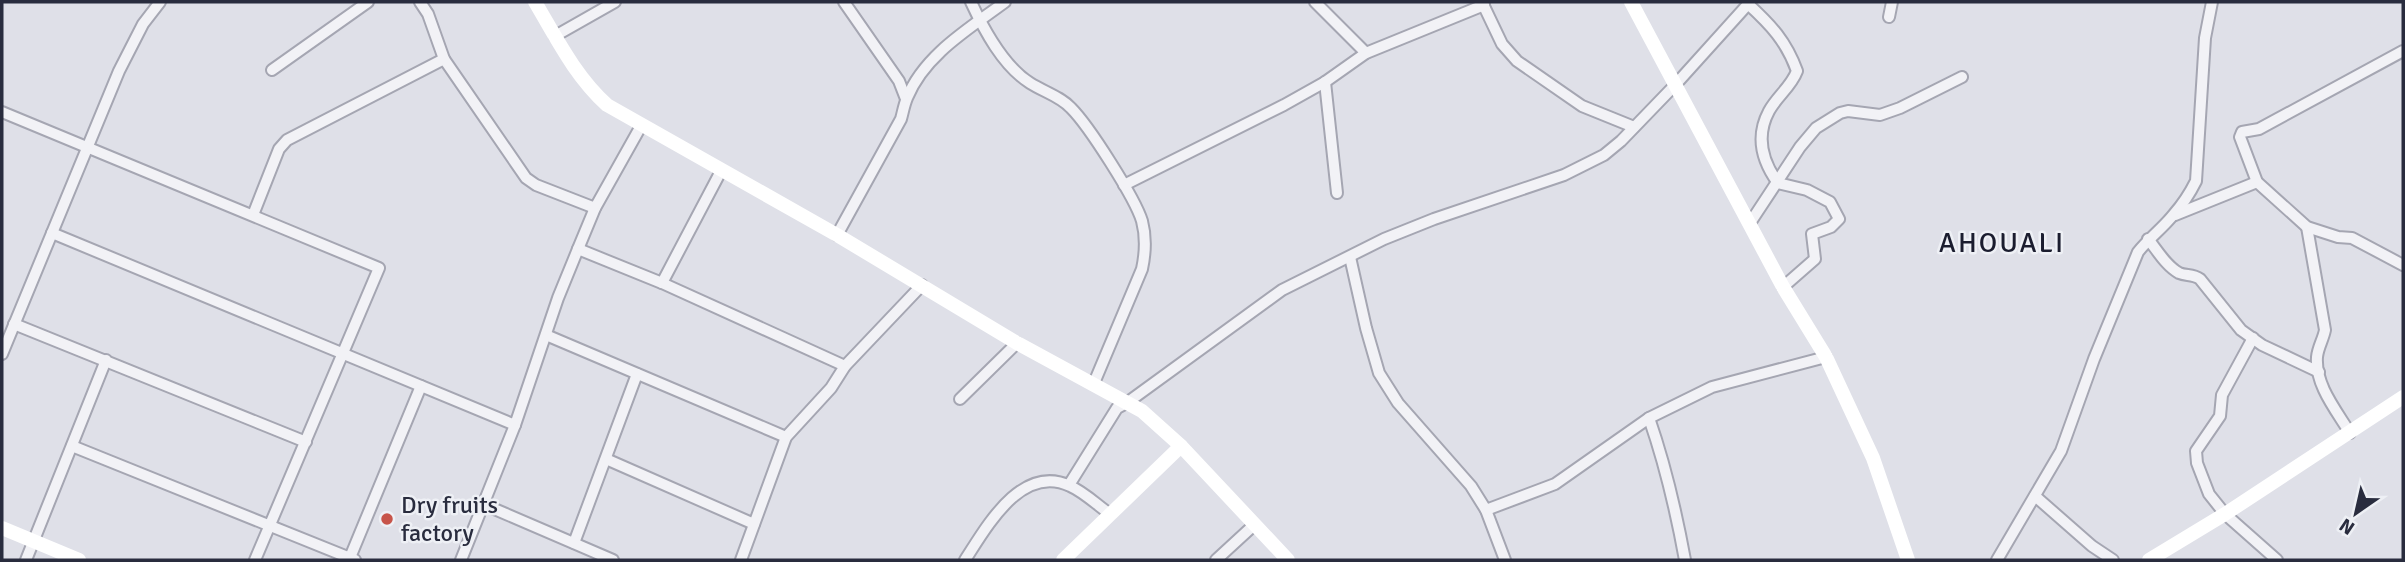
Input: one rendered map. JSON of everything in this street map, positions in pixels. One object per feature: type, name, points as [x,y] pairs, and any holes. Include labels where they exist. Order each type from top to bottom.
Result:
[{"type":"street","points":[[2,354],[119,71],[143,24],[160,2]]},
{"type":"street","points":[[272,71],[368,2]]},
{"type":"street","points":[[420,2],[428,15],[444,59],[526,178],[536,185],[595,208]]},
{"type":"street","points":[[535,2],[572,67],[588,88],[607,105],[922,285],[1017,343],[1128,402],[1153,419],[1181,446],[1288,560]]},
{"type":"street","points":[[555,36],[615,2]]},
{"type":"street","points":[[844,2],[899,81],[906,99]]},
{"type":"street","points":[[971,2],[979,21],[1019,75],[1057,97],[1078,115],[1124,185],[1143,223],[1144,259],[1139,279],[1094,383]]},
{"type":"street","points":[[837,236],[901,119],[906,99],[937,56],[1005,2]]},
{"type":"street","points":[[1315,2],[1366,53]]},
{"type":"street","points":[[1466,2],[1481,5]]},
{"type":"street","points":[[1631,2],[1783,287],[1826,357],[1873,458],[1908,560]]},
{"type":"street","points":[[1889,17],[1892,2]]},
{"type":"street","points":[[1997,560],[2061,451],[2094,359],[2138,252],[2173,216],[2196,181],[2205,38],[2212,2]]},
{"type":"street","points":[[1069,485],[1115,411],[1267,299],[1384,240],[1434,219],[1564,175],[1604,155],[1676,84],[1749,3],[1773,26],[1793,59],[1797,71],[1793,81],[1768,112],[1761,138],[1761,151],[1766,166],[1778,183],[1807,190],[1830,202],[1839,219],[1831,227],[1812,234],[1815,259],[1783,287]]},
{"type":"street","points":[[1124,185],[1325,82],[1366,53],[1481,5]]},
{"type":"street","points":[[1481,5],[1502,44],[1517,61],[1582,106],[1634,127]]},
{"type":"street","points":[[2403,51],[2268,124],[2242,132],[2241,142],[2257,182],[2307,227],[2352,238],[2403,265]]},
{"type":"street","points":[[253,215],[279,149],[287,140],[444,59]]},
{"type":"street","points":[[1750,223],[1800,147],[1816,128],[1848,111],[1880,115],[1962,77]]},
{"type":"street","points":[[1325,82],[1337,193]]},
{"type":"street","points":[[2,112],[380,268],[255,560]]},
{"type":"street","points":[[461,560],[485,505],[595,208],[641,126]]},
{"type":"street","points":[[662,284],[721,171]]},
{"type":"street","points":[[2173,216],[2257,182]]},
{"type":"street","points":[[2307,227],[2325,330],[2318,347],[2317,361],[2321,387],[2350,433]]},
{"type":"street","points":[[52,233],[515,425]]},
{"type":"street","points":[[2148,239],[2180,274],[2194,275],[2200,279],[2241,330],[2319,372]]},
{"type":"street","points":[[578,249],[845,366]]},
{"type":"street","points":[[1350,257],[1379,373],[1398,403],[1471,486],[1486,510],[1505,560]]},
{"type":"street","points":[[741,560],[786,437],[831,388],[845,366],[922,285]]},
{"type":"street","points":[[14,324],[306,442]]},
{"type":"street","points":[[546,335],[786,437]]},
{"type":"street","points":[[2253,338],[2222,395],[2220,416],[2196,451],[2197,463],[2209,494],[2225,514],[2277,560]]},
{"type":"street","points":[[960,399],[1017,343]]},
{"type":"street","points":[[1486,510],[1555,484],[1648,418],[1712,387],[1826,357]]},
{"type":"street","points":[[26,560],[106,360]]},
{"type":"street","points":[[574,543],[637,374]]},
{"type":"street","points":[[72,446],[351,559],[421,387]]},
{"type":"street","points":[[2149,560],[2401,401]]},
{"type":"street","points":[[1648,418],[1660,449],[1674,502],[1685,560]]},
{"type":"street","points":[[1063,560],[1181,446]]},
{"type":"street","points":[[606,459],[754,524]]},
{"type":"street","points":[[965,560],[998,512],[1016,494],[1034,484],[1048,482],[1069,485],[1110,514]]},
{"type":"street","points":[[2035,496],[2113,560]]},
{"type":"street","points":[[485,505],[613,560]]},
{"type":"street","points":[[1216,560],[1254,525]]},
{"type":"street","points":[[2,528],[79,560]]},
{"type":"place","name":"Dry fruits factory","points":[[387,519]]},
{"type":"district","name":"AHOUALI","points":[[2002,242]]}]
